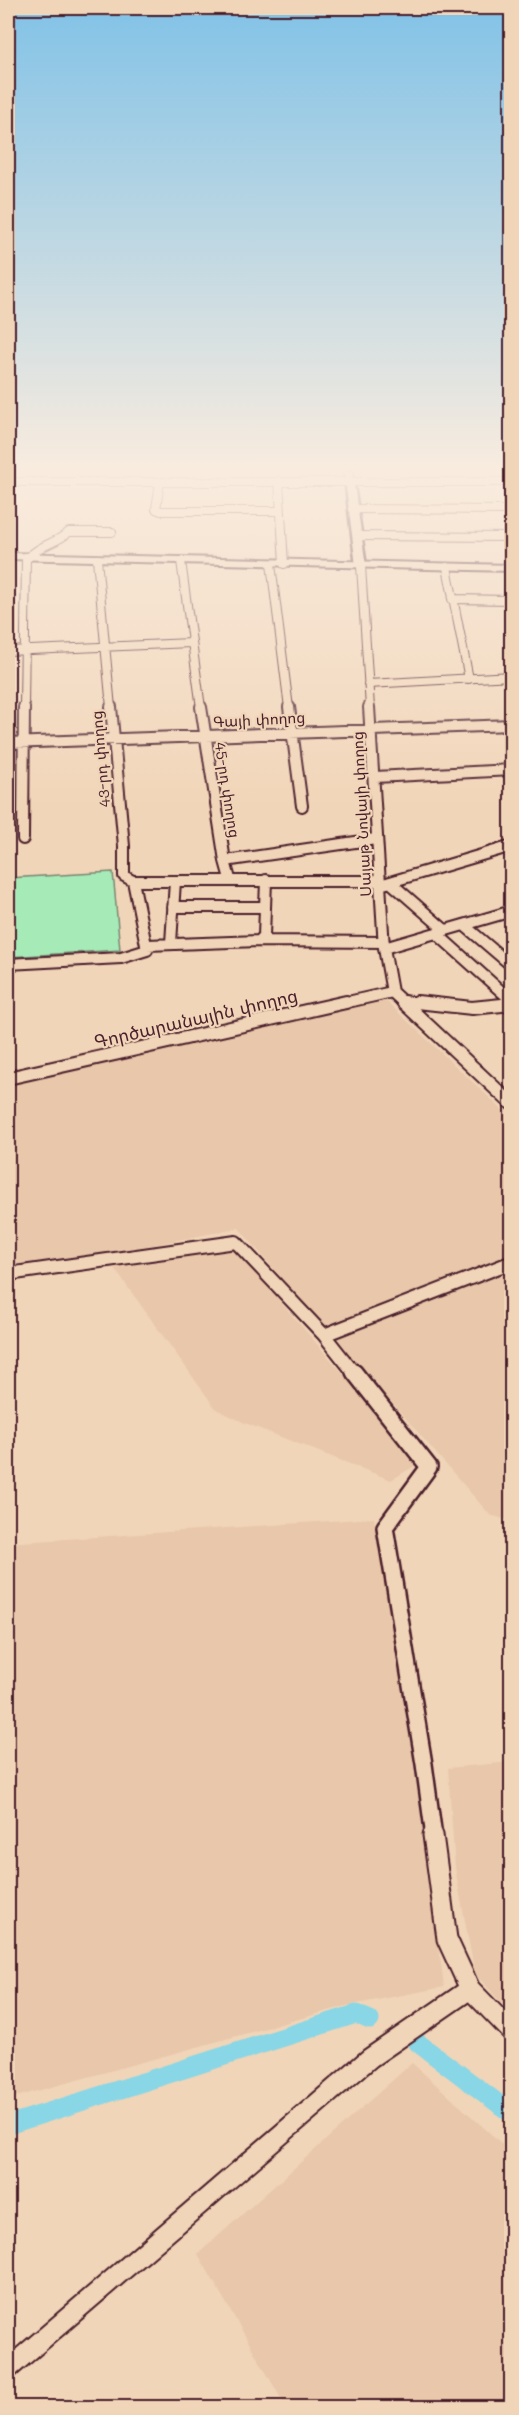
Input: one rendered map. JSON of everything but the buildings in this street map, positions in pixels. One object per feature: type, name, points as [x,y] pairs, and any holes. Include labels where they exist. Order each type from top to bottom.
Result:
[{"type":"street","points":[[23,839],[26,584]]},
{"type":"street","name":"43-րդ փողոց","points":[[100,584],[124,846],[124,876],[127,880],[133,881],[147,947]]},
{"type":"street","name":"45-րդ փողոց","points":[[184,584],[205,736],[225,861],[230,879]]},
{"type":"street","points":[[273,584],[302,806]]},
{"type":"street","name":"Սայաթ Նովայի փողոց","points":[[363,584],[375,777],[376,839],[383,882],[384,945],[392,992]]},
{"type":"street","points":[[450,584],[469,679]]},
{"type":"street","points":[[452,599],[512,600]]},
{"type":"street","points":[[8,651],[191,643]]},
{"type":"street","points":[[368,684],[512,676]]},
{"type":"street","name":"Գայի փողոց","points":[[8,743],[512,724]]},
{"type":"street","points":[[375,777],[512,770]]},
{"type":"street","points":[[225,861],[376,839]]},
{"type":"street","points":[[133,881],[230,879],[383,882],[512,846]]},
{"type":"street","points":[[259,941],[264,936],[266,880]]},
{"type":"street","points":[[171,943],[175,881]]},
{"type":"street","points":[[383,882],[441,932],[512,1002],[502,1006],[483,1007],[402,1001]]},
{"type":"street","points":[[173,907],[265,907]]},
{"type":"street","points":[[8,964],[121,958],[147,947],[171,943],[259,941],[384,945],[441,932],[512,911]]},
{"type":"street","points":[[464,925],[512,966]]},
{"type":"street","points":[[392,992],[512,1104]]},
{"type":"street","name":"Գործարանային փողոց","points":[[8,1078],[392,992]]},
{"type":"street","points":[[8,1274],[236,1242],[324,1335],[429,1467],[385,1527],[424,1764],[447,1939],[470,1989],[512,2032]]},
{"type":"street","points":[[324,1335],[512,1262]]},
{"type":"street","points":[[8,2369],[370,2058],[470,1989]]},
{"type":"shaded area","points":[[383,998],[511,1118],[511,1255],[325,1329],[239,1228],[153,1245],[8,1266],[8,1086]]},
{"type":"shaded area","points":[[235,1250],[393,1431],[418,1464],[391,1480],[245,1423],[216,1409],[114,1268]]},
{"type":"shaded area","points":[[511,1267],[511,1521],[490,1515],[333,1335]]},
{"type":"shaded area","points":[[374,1518],[417,1775],[444,1987],[346,2006],[8,2099],[8,1543]]},
{"type":"shaded area","points":[[512,1762],[511,2013],[475,1974],[455,1868],[448,1768]]},
{"type":"shaded area","points":[[412,2063],[511,2152],[511,2407],[286,2407],[198,2254]]},
{"type":"green space","points":[[113,872],[120,950],[8,957],[8,878]]},
{"type":"waterway","points":[[8,2125],[356,2014],[370,2020]]},
{"type":"waterway","points":[[418,2043],[512,2114]]}]
